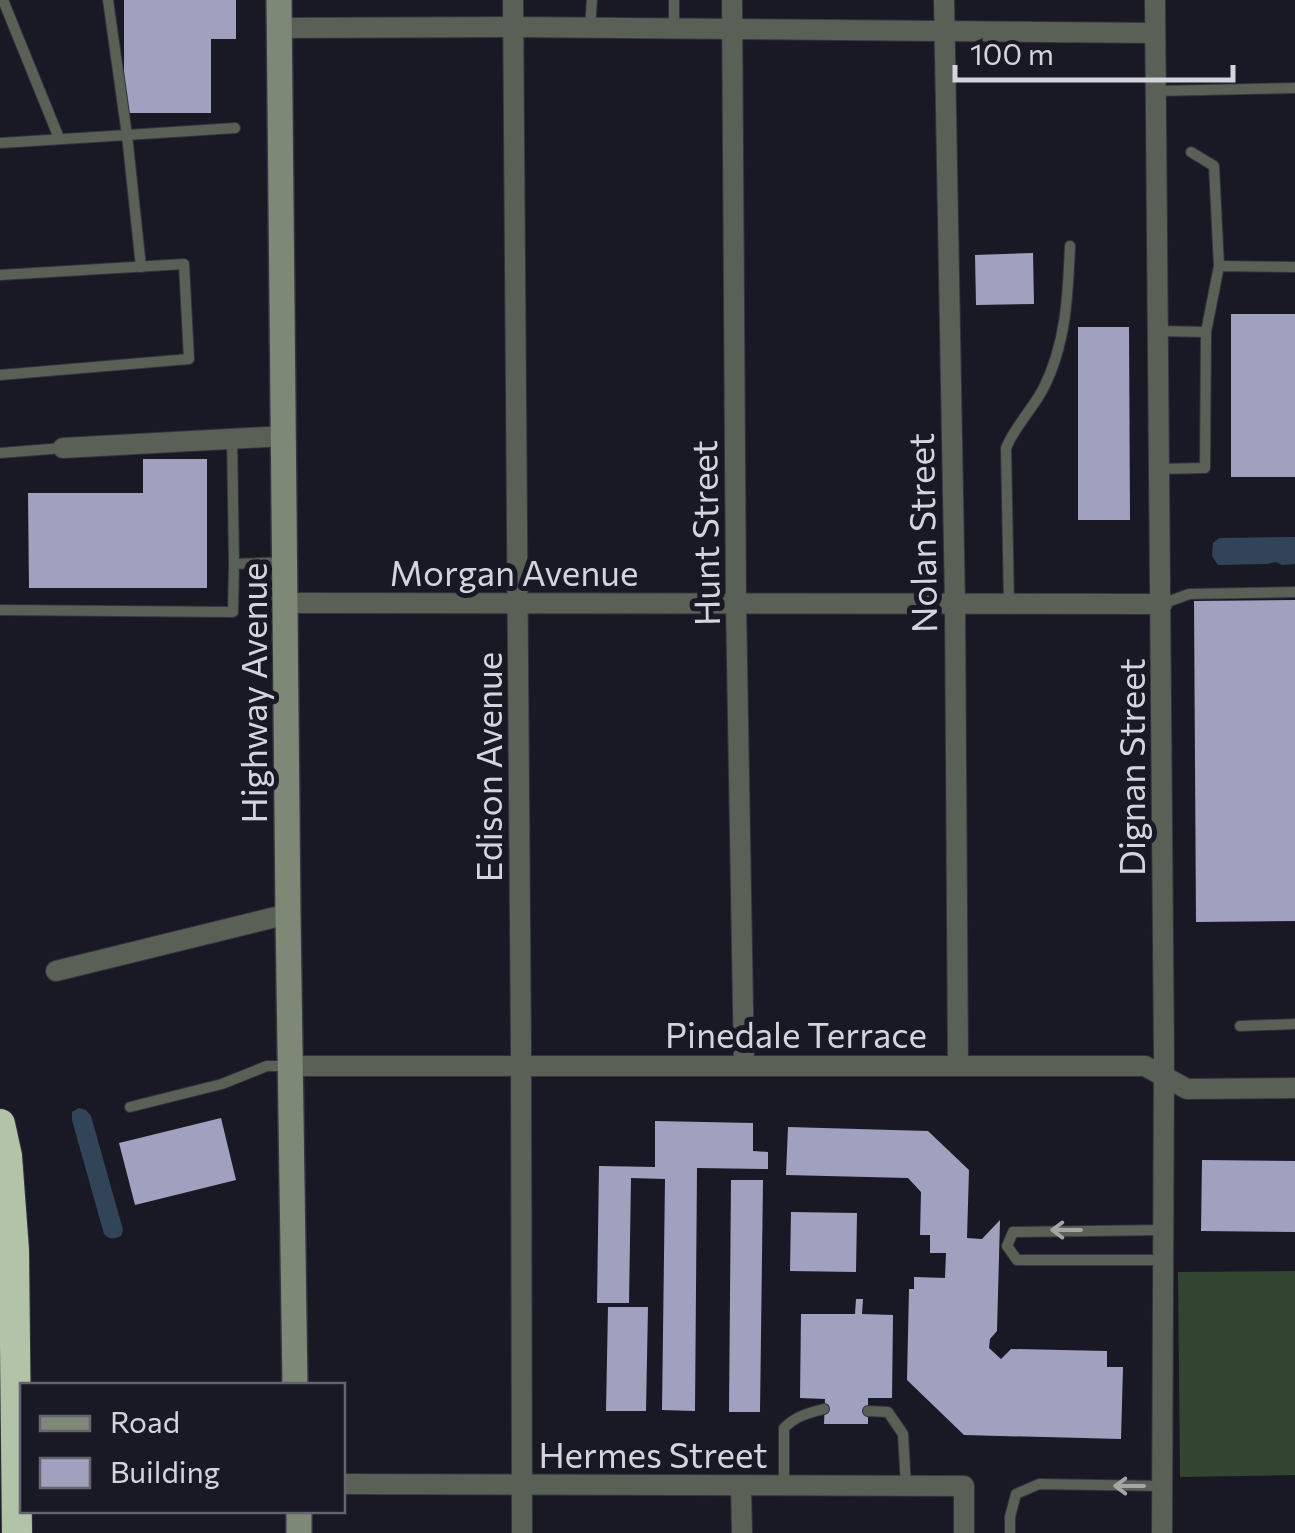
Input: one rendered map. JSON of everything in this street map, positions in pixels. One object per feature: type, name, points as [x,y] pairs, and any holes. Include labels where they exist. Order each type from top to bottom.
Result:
[{"type":"highway","points":[[0,1124],[8,1156],[14,1250],[17,1533]]},
{"type":"street","name":"Highway Avenue","points":[[279,0],[296,1383]]},
{"type":"street","name":"Edison Avenue","points":[[513,0],[522,1533]]},
{"type":"street","name":"Hunt Street","points":[[732,0],[744,1066]]},
{"type":"street","name":"Nolan Street","points":[[944,0],[955,604],[958,1065]]},
{"type":"street","name":"Dignan Street","points":[[1155,0],[1162,604],[1162,1533]]},
{"type":"street","points":[[280,28],[513,26],[1156,33]]},
{"type":"street","points":[[63,448],[284,436]]},
{"type":"street","name":"Morgan Avenue","points":[[286,603],[1162,604]]},
{"type":"street","points":[[56,971],[288,914]]},
{"type":"street","name":"Pinedale Terrace","points":[[291,1066],[1145,1066],[1187,1090],[1295,1088]]},
{"type":"street","name":"Hermes Street","points":[[345,1484],[964,1486],[964,1533]]},
{"type":"street","points":[[741,1486],[742,1533]]},
{"type":"lane","points":[[3,0],[59,138]]},
{"type":"lane","points":[[108,0],[141,266]]},
{"type":"lane","points":[[590,27],[592,0]]},
{"type":"lane","points":[[674,0],[674,28]]},
{"type":"lane","points":[[1156,91],[1295,88]]},
{"type":"lane","points":[[0,143],[234,128]]},
{"type":"lane","points":[[1160,469],[1205,468],[1206,332],[1219,266],[1214,166],[1191,152]]},
{"type":"lane","points":[[1010,604],[1006,448],[1054,364],[1068,305],[1070,246]]},
{"type":"lane","points":[[0,275],[184,264],[189,359],[0,375]]},
{"type":"lane","points":[[1219,266],[1295,267]]},
{"type":"lane","points":[[1159,330],[1206,332]]},
{"type":"lane","points":[[0,610],[233,612],[232,438]]},
{"type":"lane","points":[[0,453],[63,448]]},
{"type":"lane","points":[[234,564],[286,562]]},
{"type":"lane","points":[[1162,604],[1189,594],[1295,592]]},
{"type":"lane","points":[[1240,1026],[1295,1024]]},
{"type":"lane","points":[[130,1107],[222,1084],[267,1066],[291,1066]]},
{"type":"lane","points":[[1163,1230],[1013,1232],[1007,1246],[1017,1260],[1164,1260]]},
{"type":"lane","points":[[784,1486],[784,1428],[793,1419],[824,1409]]},
{"type":"lane","points":[[868,1411],[888,1412],[903,1434],[906,1486]]},
{"type":"lane","points":[[1010,1533],[1016,1494],[1039,1484],[1163,1486]]},
{"type":"green space","points":[[1295,1271],[1295,1475],[1180,1477],[1178,1272]]},
{"type":"water","points":[[1295,537],[1295,564],[1218,565],[1212,556],[1213,543],[1219,538]]},
{"type":"water","points":[[79,1108],[91,1116],[123,1230],[116,1238],[104,1234],[72,1120],[72,1112]]},
{"type":"building","points":[[124,0],[236,0],[236,39],[211,39],[211,113],[124,113]]},
{"type":"building","points":[[1033,253],[1034,304],[976,305],[975,255]]},
{"type":"building","points":[[1231,314],[1295,314],[1295,477],[1231,477]]},
{"type":"building","points":[[1078,327],[1129,327],[1130,520],[1078,520]]},
{"type":"building","points":[[143,459],[207,459],[207,588],[29,588],[28,493],[143,493]]},
{"type":"building","points":[[1295,600],[1295,921],[1196,922],[1194,601]]},
{"type":"building","points":[[221,1118],[236,1180],[135,1205],[119,1143]]},
{"type":"building","points":[[655,1121],[753,1123],[753,1151],[768,1152],[768,1169],[697,1168],[695,1411],[662,1410],[665,1179],[631,1178],[629,1303],[597,1303],[599,1166],[655,1167]]},
{"type":"building","points":[[788,1127],[928,1131],[969,1170],[967,1238],[982,1239],[1000,1220],[997,1331],[989,1348],[1001,1359],[1011,1349],[1107,1351],[1107,1367],[1123,1367],[1121,1439],[964,1435],[907,1380],[909,1289],[914,1289],[914,1277],[945,1278],[946,1253],[930,1253],[930,1235],[920,1235],[921,1192],[908,1178],[786,1175]]},
{"type":"building","points":[[1202,1160],[1295,1161],[1295,1232],[1201,1231]]},
{"type":"building","points":[[731,1180],[763,1180],[760,1412],[729,1412]]},
{"type":"building","points":[[791,1212],[857,1213],[856,1272],[790,1271]]},
{"type":"building","points":[[856,1299],[863,1299],[862,1314],[893,1315],[892,1398],[868,1398],[868,1424],[824,1424],[825,1399],[800,1398],[801,1314],[855,1314]]},
{"type":"building","points":[[608,1307],[648,1307],[646,1411],[606,1411]]}]
